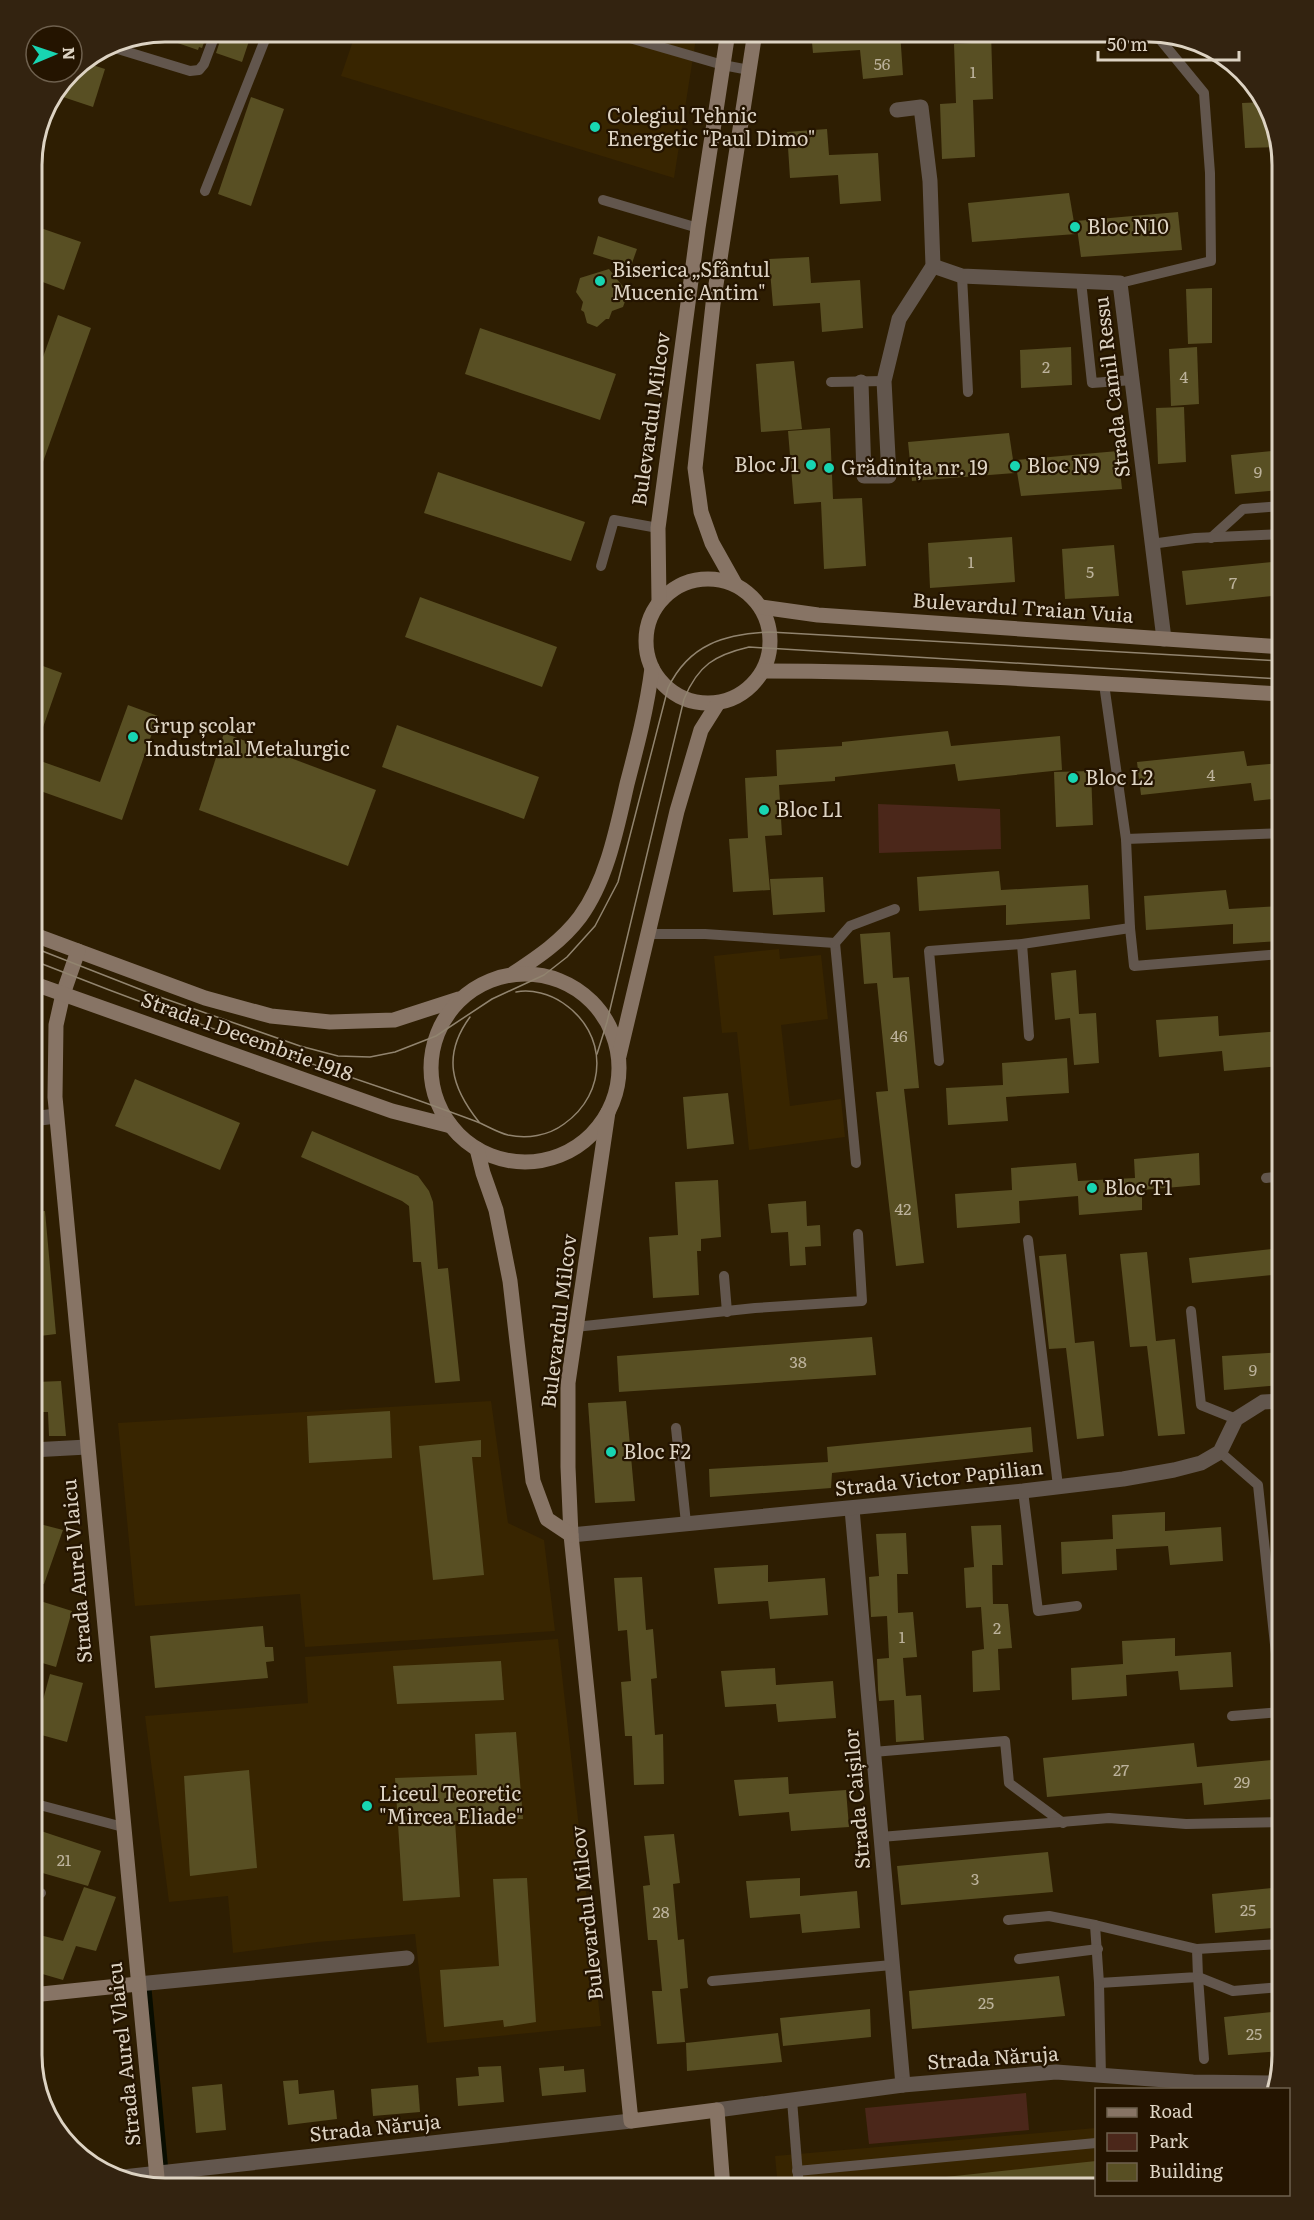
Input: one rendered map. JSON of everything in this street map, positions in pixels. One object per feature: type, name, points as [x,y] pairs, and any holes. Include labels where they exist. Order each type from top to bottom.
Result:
[{"type":"main road","name":"Bulevardul Milcov","points":[[659,602],[658,528],[698,228],[726,42]]},
{"type":"main road","points":[[735,584],[712,543],[701,513],[695,468],[713,304],[753,42]]},
{"type":"main road","points":[[715,578],[735,584],[753,597],[768,620],[770,649],[763,671],[751,686],[735,697],[717,703],[684,699],[668,688],[652,668],[647,651],[646,634],[650,617],[659,602],[675,588],[694,579],[715,578]]},
{"type":"main road","name":"Bulevardul Traian Vuia","points":[[761,607],[818,615],[1272,646]]},
{"type":"main road","points":[[652,668],[648,700],[611,852],[601,878],[580,917],[550,950],[513,974],[459,999],[446,1016],[436,1036],[431,1060],[432,1084],[440,1108],[451,1126],[477,1149],[507,1160],[540,1161],[561,1155],[580,1145],[596,1130],[608,1112],[616,1089],[618,1059],[677,811],[701,730],[717,703]]},
{"type":"main road","points":[[763,671],[966,675],[1272,693]]},
{"type":"main road","name":"Strada 1 Decembrie 1918","points":[[42,938],[205,998],[271,1016],[330,1022],[394,1020],[459,999]]},
{"type":"main road","name":"Strada Aurel Vlaicu","points":[[78,951],[63,994],[56,1025],[56,1116],[158,2178]]},
{"type":"main road","points":[[513,974],[544,975],[563,981],[580,992],[596,1006],[607,1022],[618,1059]]},
{"type":"main road","name":"Strada 1 Decembrie 1918","points":[[42,987],[392,1111],[451,1126]]},
{"type":"main road","name":"Bulevardul Milcov","points":[[608,1112],[568,1383],[571,1535],[631,2121]]},
{"type":"main road","name":"Bulevardul Milcov","points":[[477,1149],[496,1210],[510,1281],[533,1481],[547,1519],[571,1535]]},
{"type":"main road","points":[[42,1994],[138,1984]]},
{"type":"main road","points":[[631,2121],[717,2110],[722,2178]]},
{"type":"street","points":[[861,382],[864,476],[889,476],[884,381],[899,319],[933,266],[930,181],[921,107],[897,110]]},
{"type":"street","name":"Strada Camil Ressu","points":[[933,266],[962,276],[1120,283],[1164,639]]},
{"type":"street","points":[[42,1118],[56,1116]]},
{"type":"street","points":[[1220,1452],[1236,1419],[1263,1402],[1272,1402]]},
{"type":"street","points":[[42,1449],[87,1447]]},
{"type":"street","name":"Strada Victor Papilian","points":[[571,1535],[852,1509],[1123,1479],[1174,1470],[1201,1462],[1220,1452]]},
{"type":"street","name":"Strada Caișilor","points":[[852,1509],[903,2085]]},
{"type":"street","points":[[138,1984],[407,1958]]},
{"type":"street","name":"Strada Năruja","points":[[717,2110],[903,2085],[1056,2072],[1193,2082],[1269,2083]]},
{"type":"street","name":"Strada Năruja","points":[[182,2178],[631,2121]]},
{"type":"lane","points":[[121,50],[190,71],[199,70],[204,64],[212,42]]},
{"type":"lane","points":[[205,191],[264,42]]},
{"type":"lane","points":[[644,42],[723,65],[749,70]]},
{"type":"lane","points":[[1120,283],[1211,261],[1210,173],[1204,93],[1163,43]]},
{"type":"lane","points":[[603,200],[698,228]]},
{"type":"lane","points":[[962,276],[968,392]]},
{"type":"lane","points":[[1081,281],[1092,382],[1132,380]]},
{"type":"lane","points":[[831,382],[884,381]]},
{"type":"lane","points":[[1211,538],[1243,509],[1272,507]]},
{"type":"lane","points":[[601,566],[614,520],[658,528]]},
{"type":"lane","points":[[1151,544],[1195,538],[1272,535]]},
{"type":"lane","points":[[1104,684],[1126,839],[1134,966],[1272,955]]},
{"type":"lane","points":[[1126,839],[1272,832]]},
{"type":"lane","points":[[856,1163],[834,943],[850,926],[895,909]]},
{"type":"lane","points":[[939,1061],[929,951],[1022,944],[1130,928]]},
{"type":"lane","points":[[648,934],[705,934],[834,943]]},
{"type":"lane","points":[[1022,944],[1029,1036]]},
{"type":"lane","points":[[1266,1178],[1272,1177]]},
{"type":"lane","points":[[575,1328],[755,1308],[862,1301],[858,1234]]},
{"type":"lane","points":[[1028,1240],[1058,1486]]},
{"type":"lane","points":[[724,1276],[727,1312]]},
{"type":"lane","points":[[1191,1311],[1201,1405],[1236,1419]]},
{"type":"lane","points":[[676,1428],[686,1523]]},
{"type":"lane","points":[[1220,1452],[1258,1485],[1272,1617]]},
{"type":"lane","points":[[1023,1491],[1038,1611],[1077,1606]]},
{"type":"lane","points":[[1232,1716],[1272,1712]]},
{"type":"lane","points":[[873,1752],[1005,1741],[1009,1783],[1063,1823]]},
{"type":"lane","points":[[42,1806],[123,1827]]},
{"type":"lane","points":[[881,1838],[1109,1818],[1186,1824],[1272,1822]]},
{"type":"lane","points":[[1008,1920],[1049,1916],[1197,1949],[1272,1945]]},
{"type":"lane","points":[[1095,1925],[1098,1949],[1101,2077]]},
{"type":"lane","points":[[1019,1959],[1098,1949]]},
{"type":"lane","points":[[1197,1949],[1204,2059]]},
{"type":"lane","points":[[712,1981],[892,1965]]},
{"type":"lane","points":[[1099,1983],[1198,1977],[1233,1991],[1272,1988]]},
{"type":"lane","points":[[792,2100],[798,2178]]},
{"type":"lane","points":[[797,2171],[1095,2143]]},
{"type":"shaded area","name":"Colegiul Tehnic Energetic \"Paul Dimo\"","points":[[353,42],[695,42],[674,178],[341,76]]},
{"type":"shaded area","points":[[779,949],[780,959],[821,955],[828,1019],[781,1025],[790,1106],[841,1099],[845,1137],[749,1150],[737,1032],[722,1033],[714,956]]},
{"type":"shaded area","points":[[491,1401],[508,1523],[544,1540],[555,1631],[305,1647],[300,1594],[135,1606],[118,1423]]},
{"type":"shaded area","name":"Liceul Teoretic \"Mircea Eliade\"","points":[[558,1639],[601,2026],[427,2043],[415,1934],[317,1942],[233,1953],[228,1896],[169,1902],[145,1716],[308,1703],[305,1657]]},
{"type":"shaded area","points":[[1095,2128],[1095,2178],[777,2178],[775,2156]]},
{"type":"green space","points":[[878,804],[1000,809],[1001,849],[879,853]]},
{"type":"green space","points":[[1026,2093],[1029,2130],[869,2144],[865,2108]]},
{"type":"building","points":[[174,42],[204,42],[202,48],[199,47],[198,50]]},
{"type":"building","points":[[220,42],[249,42],[242,62],[216,53]]},
{"type":"building","points":[[812,42],[901,42],[903,75],[863,79],[860,50],[813,53]]},
{"type":"building","points":[[991,42],[993,99],[973,100],[975,157],[942,159],[940,104],[956,103],[954,44]]},
{"type":"building","points":[[93,65],[105,69],[93,107],[63,97],[72,84],[84,84],[84,73]]},
{"type":"building","points":[[251,97],[284,109],[251,206],[218,194]]},
{"type":"building","points":[[1254,102],[1265,125],[1271,147],[1245,148],[1242,103]]},
{"type":"building","points":[[827,129],[829,155],[878,153],[881,201],[840,204],[838,175],[790,178],[787,132]]},
{"type":"building","points":[[1069,193],[1076,234],[972,242],[968,203]]},
{"type":"building","points":[[1178,212],[1182,250],[1081,257],[1076,221]]},
{"type":"building","points":[[42,228],[81,242],[64,290],[42,282]]},
{"type":"building","points":[[598,236],[637,249],[631,266],[593,254]]},
{"type":"building","points":[[809,257],[811,283],[860,280],[863,328],[822,332],[820,303],[773,306],[769,259]]},
{"type":"building","name":"Biserica „Sfântul Mucenic Antim\"","points":[[609,269],[628,293],[623,307],[612,311],[609,319],[597,327],[587,323],[584,312],[581,310],[583,302],[576,292],[580,278]]},
{"type":"building","points":[[1212,288],[1212,343],[1188,344],[1186,289]]},
{"type":"building","points":[[58,315],[91,328],[42,465],[42,360]]},
{"type":"building","points":[[480,328],[616,374],[600,420],[465,374]]},
{"type":"building","points":[[1071,347],[1072,385],[1021,388],[1020,350]]},
{"type":"building","points":[[1197,347],[1199,404],[1171,406],[1169,349]]},
{"type":"building","points":[[794,361],[802,429],[761,432],[756,364]]},
{"type":"building","points":[[1184,407],[1186,462],[1158,464],[1156,408]]},
{"type":"building","name":"Bloc J1","points":[[830,428],[833,499],[862,498],[866,566],[824,569],[821,502],[794,504],[788,431]]},
{"type":"building","points":[[1009,433],[1015,473],[912,481],[908,442]]},
{"type":"building","points":[[1118,451],[1122,489],[1021,496],[1015,460]]},
{"type":"building","points":[[1272,451],[1272,491],[1235,494],[1231,455]]},
{"type":"building","points":[[438,472],[585,522],[571,561],[424,513]]},
{"type":"building","points":[[1012,537],[1015,582],[930,588],[928,543]]},
{"type":"building","points":[[1114,545],[1119,596],[1065,599],[1062,549]]},
{"type":"building","points":[[1272,562],[1272,596],[1186,605],[1182,571]]},
{"type":"building","points":[[420,597],[557,647],[542,687],[405,637]]},
{"type":"building","points":[[42,666],[62,673],[42,730]]},
{"type":"building","name":"Grup școlar Industrial Metalurgic","points":[[128,705],[158,716],[122,820],[42,792],[42,762],[100,782]]},
{"type":"building","points":[[397,725],[539,777],[524,819],[382,767]]},
{"type":"building","points":[[948,731],[951,746],[1060,736],[1062,770],[958,781],[955,764],[835,777],[835,781],[779,785],[782,835],[765,836],[770,890],[733,892],[729,839],[748,838],[745,778],[777,776],[776,750],[842,746],[842,742]]},
{"type":"building","points":[[224,733],[376,790],[348,866],[199,810]]},
{"type":"building","points":[[1244,751],[1247,766],[1272,764],[1272,799],[1254,801],[1251,783],[1141,795],[1137,762]]},
{"type":"building","points":[[1091,771],[1093,825],[1056,827],[1054,772]]},
{"type":"building","points":[[999,871],[1001,890],[1088,885],[1090,919],[1006,925],[1006,905],[919,911],[917,877]]},
{"type":"building","points":[[823,877],[825,912],[773,915],[770,879]]},
{"type":"building","points":[[1226,890],[1229,909],[1272,907],[1272,942],[1233,944],[1233,924],[1146,930],[1144,896]]},
{"type":"building","points":[[890,932],[893,978],[909,977],[919,1088],[904,1089],[924,1263],[896,1266],[876,1092],[888,1091],[877,983],[864,984],[860,934]]},
{"type":"building","points":[[1076,970],[1079,1014],[1096,1013],[1099,1063],[1074,1065],[1070,1018],[1055,1020],[1051,973]]},
{"type":"building","points":[[1218,1016],[1219,1036],[1272,1032],[1272,1067],[1224,1071],[1222,1051],[1159,1057],[1156,1020]]},
{"type":"building","points":[[1067,1058],[1069,1093],[1006,1097],[1008,1121],[948,1125],[946,1088],[1003,1085],[1002,1063]]},
{"type":"building","points":[[135,1079],[240,1123],[220,1170],[115,1126]]},
{"type":"building","points":[[728,1093],[734,1144],[687,1149],[683,1097]]},
{"type":"building","points":[[312,1131],[418,1176],[429,1191],[433,1202],[438,1269],[448,1268],[460,1381],[435,1383],[421,1262],[413,1262],[409,1206],[301,1157]]},
{"type":"building","name":"Bloc T1","points":[[1199,1153],[1200,1185],[1142,1190],[1142,1210],[1079,1215],[1078,1196],[1019,1201],[1020,1223],[957,1228],[955,1194],[1012,1190],[1011,1168],[1076,1163],[1078,1181],[1135,1178],[1134,1159]]},
{"type":"building","points":[[718,1180],[721,1237],[701,1239],[701,1251],[697,1251],[699,1295],[653,1298],[649,1237],[678,1235],[675,1182]]},
{"type":"building","points":[[806,1201],[807,1226],[820,1225],[821,1246],[805,1247],[806,1265],[790,1266],[788,1232],[771,1233],[768,1204]]},
{"type":"building","points":[[42,1211],[45,1211],[56,1334],[42,1336]]},
{"type":"building","points":[[1272,1249],[1272,1275],[1192,1283],[1189,1258]]},
{"type":"building","points":[[1147,1252],[1156,1341],[1175,1339],[1185,1434],[1158,1436],[1147,1346],[1130,1347],[1120,1254]]},
{"type":"building","points":[[1066,1254],[1075,1343],[1094,1341],[1104,1436],[1077,1439],[1066,1348],[1049,1349],[1039,1256]]},
{"type":"building","points":[[872,1337],[876,1375],[619,1392],[617,1356]]},
{"type":"building","points":[[1272,1353],[1272,1386],[1224,1390],[1222,1356]]},
{"type":"building","points":[[61,1381],[66,1436],[49,1436],[48,1412],[42,1412],[42,1382]]},
{"type":"building","points":[[626,1401],[635,1501],[595,1503],[588,1403]]},
{"type":"building","points":[[390,1411],[392,1458],[309,1463],[307,1416]]},
{"type":"building","points":[[1031,1427],[1033,1452],[832,1473],[831,1488],[710,1497],[709,1469],[828,1462],[827,1447]]},
{"type":"building","points":[[481,1440],[481,1457],[472,1457],[484,1575],[433,1580],[419,1446]]},
{"type":"building","points":[[1165,1512],[1165,1531],[1221,1527],[1223,1561],[1170,1565],[1168,1546],[1116,1549],[1117,1570],[1062,1574],[1061,1542],[1113,1539],[1112,1515]]},
{"type":"building","points":[[42,1525],[63,1530],[44,1584],[42,1584]]},
{"type":"building","points":[[1001,1525],[1003,1565],[992,1565],[993,1604],[1008,1604],[1012,1648],[998,1649],[1000,1690],[973,1692],[972,1651],[984,1649],[981,1607],[966,1608],[964,1568],[974,1567],[971,1526]]},
{"type":"building","points":[[906,1533],[908,1574],[897,1574],[898,1613],[913,1612],[917,1657],[903,1658],[906,1696],[921,1695],[924,1740],[896,1742],[894,1700],[879,1701],[878,1690],[877,1659],[889,1658],[887,1616],[871,1617],[869,1577],[879,1576],[876,1534]]},
{"type":"building","points":[[768,1565],[768,1582],[825,1578],[828,1615],[770,1619],[768,1601],[718,1604],[714,1568]]},
{"type":"building","points":[[642,1577],[646,1630],[653,1629],[657,1678],[651,1679],[655,1735],[663,1734],[664,1784],[634,1785],[632,1736],[625,1736],[621,1682],[631,1681],[627,1630],[618,1631],[614,1578]]},
{"type":"building","points":[[42,1602],[72,1611],[56,1667],[42,1663]]},
{"type":"building","points":[[263,1626],[265,1647],[273,1647],[274,1661],[266,1662],[268,1678],[155,1688],[150,1636]]},
{"type":"building","points":[[1175,1638],[1175,1656],[1231,1652],[1233,1687],[1180,1690],[1178,1671],[1126,1675],[1127,1696],[1072,1700],[1071,1668],[1123,1664],[1122,1641]]},
{"type":"building","points":[[501,1661],[504,1700],[397,1704],[393,1666]]},
{"type":"building","points":[[775,1668],[776,1685],[833,1681],[836,1718],[778,1722],[776,1704],[725,1707],[721,1671]]},
{"type":"building","points":[[50,1674],[83,1683],[67,1742],[42,1735],[42,1704]]},
{"type":"building","points":[[516,1732],[523,1819],[455,1821],[460,1897],[403,1901],[395,1778],[477,1775],[475,1734]]},
{"type":"building","points":[[1194,1743],[1197,1767],[1272,1760],[1272,1799],[1204,1805],[1202,1783],[1047,1797],[1043,1758]]},
{"type":"building","points":[[249,1770],[257,1868],[190,1876],[184,1776]]},
{"type":"building","points":[[788,1777],[789,1794],[846,1790],[849,1827],[791,1831],[789,1812],[739,1816],[734,1780]]},
{"type":"building","points":[[42,1831],[101,1851],[88,1886],[42,1873]]},
{"type":"building","points":[[674,1834],[680,1883],[673,1884],[678,1940],[684,1939],[688,1988],[680,1989],[685,2042],[657,2044],[652,1991],[662,1991],[657,1940],[648,1940],[643,1886],[650,1885],[644,1836]]},
{"type":"building","points":[[1048,1852],[1053,1892],[901,1905],[897,1866]]},
{"type":"building","points":[[527,1878],[536,2022],[504,2027],[503,2020],[444,2027],[440,1970],[499,1966],[493,1879]]},
{"type":"building","points":[[800,1878],[800,1896],[857,1891],[860,1928],[802,1933],[800,1914],[750,1918],[746,1881]]},
{"type":"building","points":[[84,1887],[116,1897],[96,1951],[76,1946],[63,1980],[42,1974],[42,1936],[63,1941]]},
{"type":"building","points":[[1272,1888],[1272,1928],[1215,1933],[1212,1894]]},
{"type":"building","points":[[1059,1976],[1065,2016],[912,2029],[909,1991]]},
{"type":"building","points":[[870,2009],[871,2037],[783,2046],[780,2018]]},
{"type":"building","points":[[1272,2012],[1272,2052],[1228,2055],[1224,2017]]},
{"type":"building","points":[[778,2033],[782,2062],[687,2071],[686,2043]]},
{"type":"building","points":[[501,2066],[504,2102],[458,2106],[456,2078],[479,2076],[478,2067]]},
{"type":"building","points":[[564,2066],[564,2071],[584,2069],[586,2092],[542,2096],[539,2068]]},
{"type":"building","points":[[298,2080],[299,2094],[334,2090],[337,2119],[288,2125],[283,2081]]},
{"type":"building","points":[[222,2084],[226,2130],[196,2133],[192,2087]]},
{"type":"building","points":[[418,2085],[420,2112],[373,2116],[371,2089]]},
{"type":"building","points":[[1095,2161],[1095,2178],[936,2178]]},
{"type":"waterway","points":[[148,1983],[166,2178]]},
{"type":"tram line","points":[[42,951],[157,996],[300,1046],[338,1056],[370,1057],[395,1052],[436,1036],[492,999],[544,975],[567,957],[595,926],[618,882],[668,688],[686,661],[710,644],[738,635],[770,632],[1272,660]]},
{"type":"tram line","points":[[597,1054],[607,1022],[684,699],[695,678],[717,658],[749,647],[1272,678]]},
{"type":"tram line","points":[[42,964],[212,1028],[455,1114],[504,1134],[515,1136],[544,1134],[564,1124],[589,1096],[595,1080],[597,1063],[595,1046],[578,1016],[563,1003],[547,995],[528,991],[516,992]]},
{"type":"tram line","points":[[470,1017],[456,1045],[453,1058],[454,1071],[462,1096],[479,1122]]},
{"type":"place","name":"Colegiul Tehnic Energetic \"Paul Dimo\"","points":[[595,127]]},
{"type":"place","name":"Bloc N10","points":[[1075,227]]},
{"type":"place","name":"Biserica „Sfântul Mucenic Antim\"","points":[[600,281]]},
{"type":"place","name":"Bloc J1","points":[[811,465]]},
{"type":"place","name":"Bloc N9","points":[[1015,466]]},
{"type":"place","name":"Grădinița nr. 19","points":[[829,468]]},
{"type":"place","name":"Grup școlar Industrial Metalurgic","points":[[133,737]]},
{"type":"place","name":"Bloc L2","points":[[1073,778]]},
{"type":"place","name":"Bloc L1","points":[[764,810]]},
{"type":"place","name":"Bloc T1","points":[[1092,1188]]},
{"type":"place","name":"Bloc F2","points":[[611,1452]]},
{"type":"place","name":"Liceul Teoretic \"Mircea Eliade\"","points":[[367,1806]]}]
